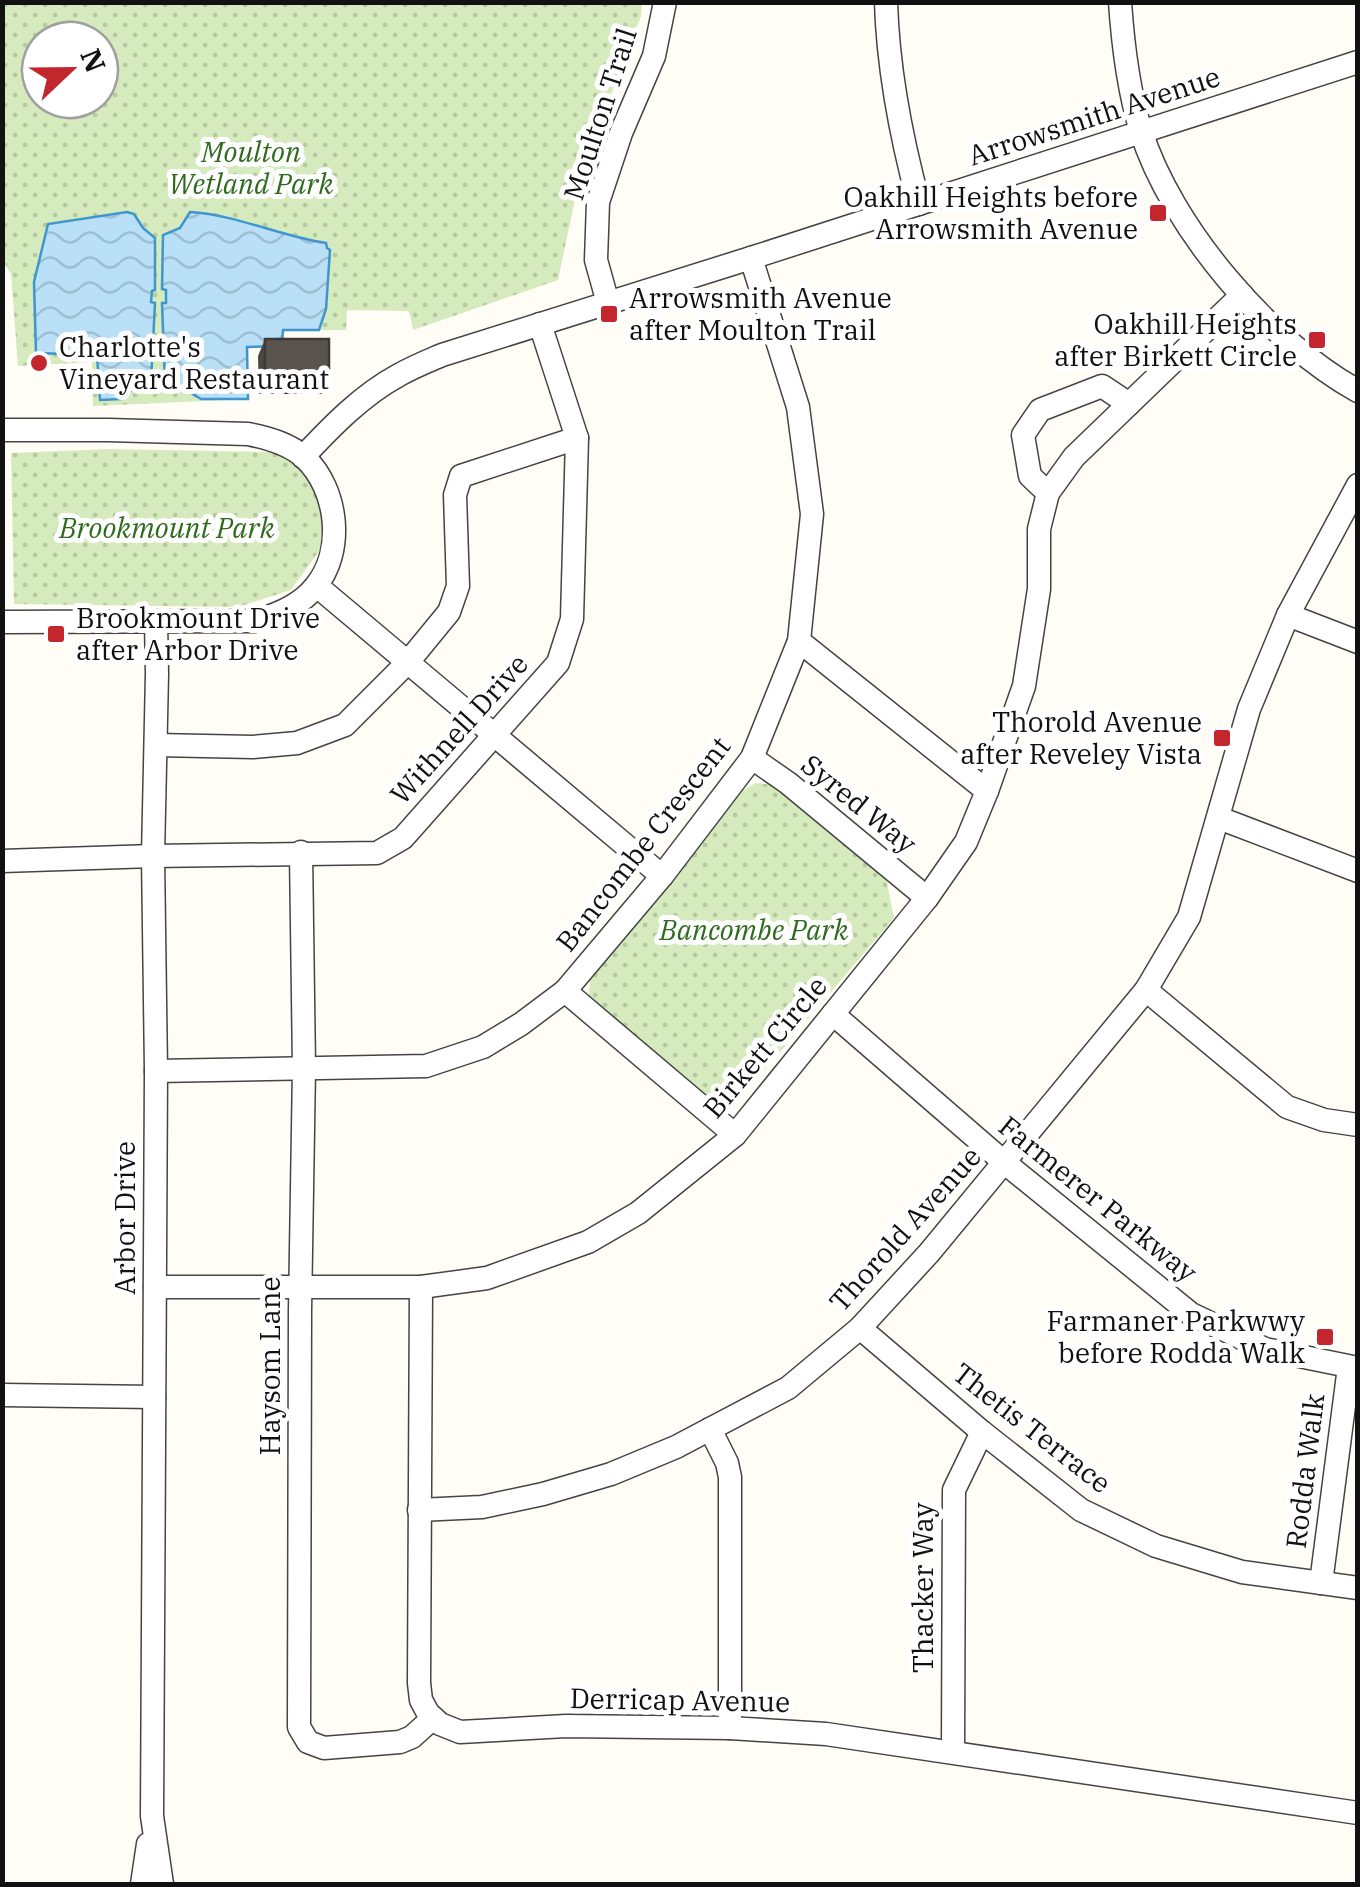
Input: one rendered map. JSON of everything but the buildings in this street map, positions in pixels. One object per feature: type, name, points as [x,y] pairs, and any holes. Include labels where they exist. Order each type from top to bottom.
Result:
[{"type":"street","name":"Moulton Trail","points":[[608,303],[596,260],[598,202],[620,133],[654,56],[665,2]]},
{"type":"street","points":[[886,2],[901,137],[919,204]]},
{"type":"street","points":[[1120,2],[1124,54],[1141,132],[1166,189],[1199,241],[1242,295],[1284,337],[1358,391]]},
{"type":"street","name":"Arrowsmith Avenue","points":[[303,456],[360,401],[398,376],[442,355],[1358,62]]},
{"type":"street","name":"Bancombe Crescent","points":[[156,1072],[426,1066],[483,1046],[522,1024],[565,991],[662,876],[752,758],[799,641],[812,514],[798,407],[750,258]]},
{"type":"street","name":"Birkett Circle","points":[[155,1287],[421,1288],[487,1278],[588,1242],[638,1213],[735,1135],[928,898],[966,842],[1024,686],[1039,589],[1039,529],[1048,492],[1074,457],[1242,295]]},
{"type":"street","name":"Withnell Drive","points":[[2,861],[377,852],[403,838],[558,662],[572,618],[577,438],[540,324]]},
{"type":"street","points":[[1048,492],[1030,476],[1023,435],[1040,410],[1102,386],[1129,404]]},
{"type":"street","points":[[2,430],[248,434],[278,442],[303,456],[322,482],[334,527],[330,557],[317,586],[294,605],[255,621],[2,622]]},
{"type":"street","points":[[156,746],[297,742],[345,725],[408,662],[449,612],[458,586],[455,494],[461,476],[577,438]]},
{"type":"street","name":"Thorold Avenue","points":[[420,1510],[492,1505],[587,1482],[672,1449],[788,1388],[860,1328],[929,1254],[1146,990],[1189,917],[1249,709],[1288,615],[1358,485]]},
{"type":"street","points":[[317,586],[662,876]]},
{"type":"street","points":[[1288,615],[1358,642]]},
{"type":"street","name":"Arbor Drive","points":[[152,1816],[156,622]]},
{"type":"street","points":[[799,641],[987,791]]},
{"type":"street","name":"Syred Way","points":[[752,758],[928,898]]},
{"type":"street","points":[[1219,818],[1358,872]]},
{"type":"street","name":"Haysom Lane","points":[[301,852],[304,1068],[299,1726],[308,1742],[324,1748],[378,1745],[406,1740],[433,1718]]},
{"type":"street","points":[[1146,990],[1287,1108],[1324,1120],[1358,1125]]},
{"type":"street","points":[[565,991],[735,1135]]},
{"type":"street","name":"Farmerer Parkway","points":[[833,1014],[1004,1163],[1191,1314],[1265,1349],[1353,1368]]},
{"type":"street","points":[[421,1288],[418,1684],[423,1706],[433,1718]]},
{"type":"street","name":"Thetis Terrace","points":[[860,1328],[1080,1510],[1156,1546],[1242,1572],[1358,1588]]},
{"type":"street","name":"Rodda Walk","points":[[1322,1583],[1353,1368]]},
{"type":"street","points":[[2,1396],[154,1397]]},
{"type":"street","points":[[710,1429],[730,1477],[730,1728]]},
{"type":"street","name":"Thacker Way","points":[[952,1752],[954,1490],[982,1432]]},
{"type":"street","name":"Derricap Avenue","points":[[433,1718],[460,1732],[566,1726],[730,1728],[826,1734],[1358,1813]]},
{"type":"street","points":[[142,1884],[152,1816]]},
{"type":"street","points":[[152,1816],[162,1884]]},
{"type":"green space","name":"Moulton Wetland Park","points":[[3,3],[642,3],[641,16],[580,176],[558,280],[413,330],[409,311],[347,310],[346,330],[283,330],[282,346],[247,347],[248,399],[93,406],[92,362],[18,366],[11,274],[3,261]]},
{"type":"green space","name":"Brookmount Park","points":[[109,449],[273,452],[294,462],[320,493],[324,544],[291,590],[238,607],[14,604],[11,453]]},
{"type":"green space","name":"Bancombe Park","points":[[756,783],[775,785],[886,878],[894,918],[739,1100],[707,1101],[589,998],[590,973],[740,792]]},
{"type":"water","points":[[190,212],[326,243],[330,250],[326,309],[319,330],[283,330],[282,346],[247,347],[248,399],[201,399],[177,384],[165,382],[163,235],[180,228]]},
{"type":"water","points":[[134,214],[155,238],[151,382],[121,399],[100,400],[97,355],[36,353],[34,282],[48,224]]},
{"type":"place","name":"Oakhill Heights before Arrowsmith Avenue","points":[[1158,213]]},
{"type":"place","name":"Arrowsmith Avenue after Moulton Trail","points":[[609,314]]},
{"type":"place","name":"Oakhill Heights after Birkett Circle","points":[[1317,340]]},
{"type":"place","name":"Charlotte's Vineyard Restaurant","points":[[39,363]]},
{"type":"place","name":"Brookmount Drive after Arbor Drive","points":[[56,634]]},
{"type":"place","name":"Thorold Avenue after Reveley Vista","points":[[1222,738]]},
{"type":"place","name":"Farmaner Parkwwy before Rodda Walk","points":[[1325,1337]]}]
